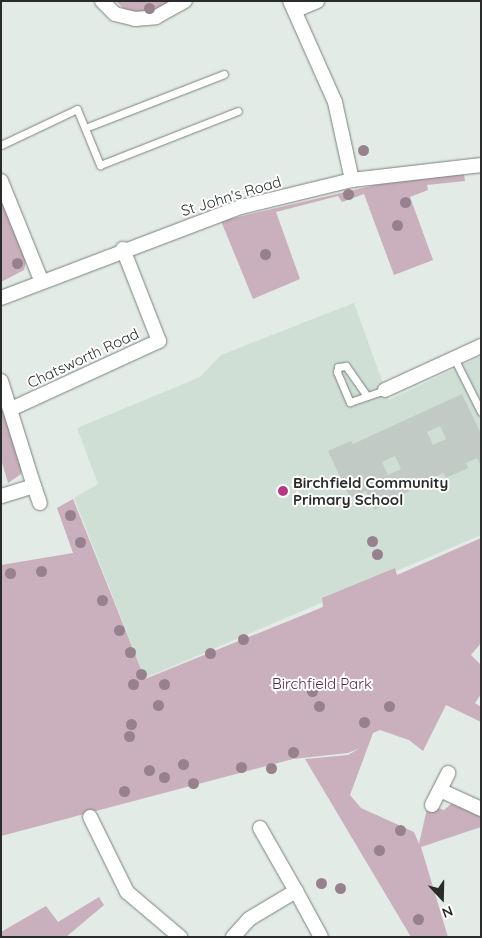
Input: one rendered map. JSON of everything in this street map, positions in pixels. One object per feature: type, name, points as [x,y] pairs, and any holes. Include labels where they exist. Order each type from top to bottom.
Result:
[{"type":"street","points":[[102,1],[115,14],[135,19],[156,17],[185,1]]},
{"type":"street","points":[[316,1],[293,5],[335,102],[352,180]]},
{"type":"street","name":"St John's Road","points":[[1,298],[122,249],[241,207],[352,180],[481,165]]},
{"type":"street","points":[[1,181],[42,280]]},
{"type":"street","name":"Chatsworth Road","points":[[11,409],[159,341],[122,249]]},
{"type":"street","points":[[385,390],[481,346]]},
{"type":"street","points":[[1,381],[40,504]]},
{"type":"street","points":[[1,496],[34,486]]},
{"type":"street","points":[[432,805],[448,773]]},
{"type":"street","points":[[440,790],[481,809]]},
{"type":"street","points":[[90,817],[127,892],[180,937]]},
{"type":"street","points":[[260,828],[321,937]]},
{"type":"street","points":[[233,937],[249,919],[296,891]]},
{"type":"lane","points":[[85,128],[224,74]]},
{"type":"lane","points":[[1,145],[77,109],[100,165],[238,111]]},
{"type":"lane","points":[[454,358],[481,412]]},
{"type":"lane","points":[[367,396],[346,366],[338,367],[347,400],[367,396],[385,390]]},
{"type":"shaded area","name":"Birchfield Community Primary School","points":[[354,303],[389,400],[481,356],[481,535],[145,678],[74,498],[98,484],[77,428],[200,377],[221,355]]},
{"type":"green space","points":[[116,1],[178,1],[163,9],[141,12],[125,10]]},
{"type":"green space","points":[[464,174],[465,181],[427,185],[428,190],[410,197],[433,260],[394,275],[364,194],[342,202],[338,196],[276,212],[300,279],[253,299],[221,221],[384,183]]},
{"type":"green space","points":[[1,200],[26,261],[24,270],[1,282]]},
{"type":"green space","points":[[1,400],[22,465],[21,474],[8,483],[1,459]]},
{"type":"green space","name":"Birchfield Park","points":[[73,499],[145,679],[323,607],[322,598],[395,568],[397,575],[481,538],[481,643],[471,655],[481,665],[481,694],[475,703],[481,707],[481,722],[446,705],[423,751],[409,740],[380,730],[373,733],[350,795],[361,808],[414,832],[419,844],[428,804],[444,810],[452,803],[481,816],[481,827],[421,847],[448,937],[411,937],[305,759],[348,755],[360,748],[348,753],[293,759],[1,836],[1,565],[73,553],[57,508]]},
{"type":"green space","points":[[99,897],[104,905],[66,937],[1,937],[1,932],[46,906],[58,922]]},
{"type":"building","points":[[462,394],[481,434],[481,466],[477,458],[466,463],[468,468],[446,478],[443,473],[374,510],[366,491],[350,498],[328,451],[351,441],[353,444]],"holes":[[[440,426],[446,439],[433,445],[427,432]],[[395,456],[401,469],[388,475],[382,462]]]},
{"type":"place","name":"Birchfield Community Primary School","points":[[283,491]]}]
